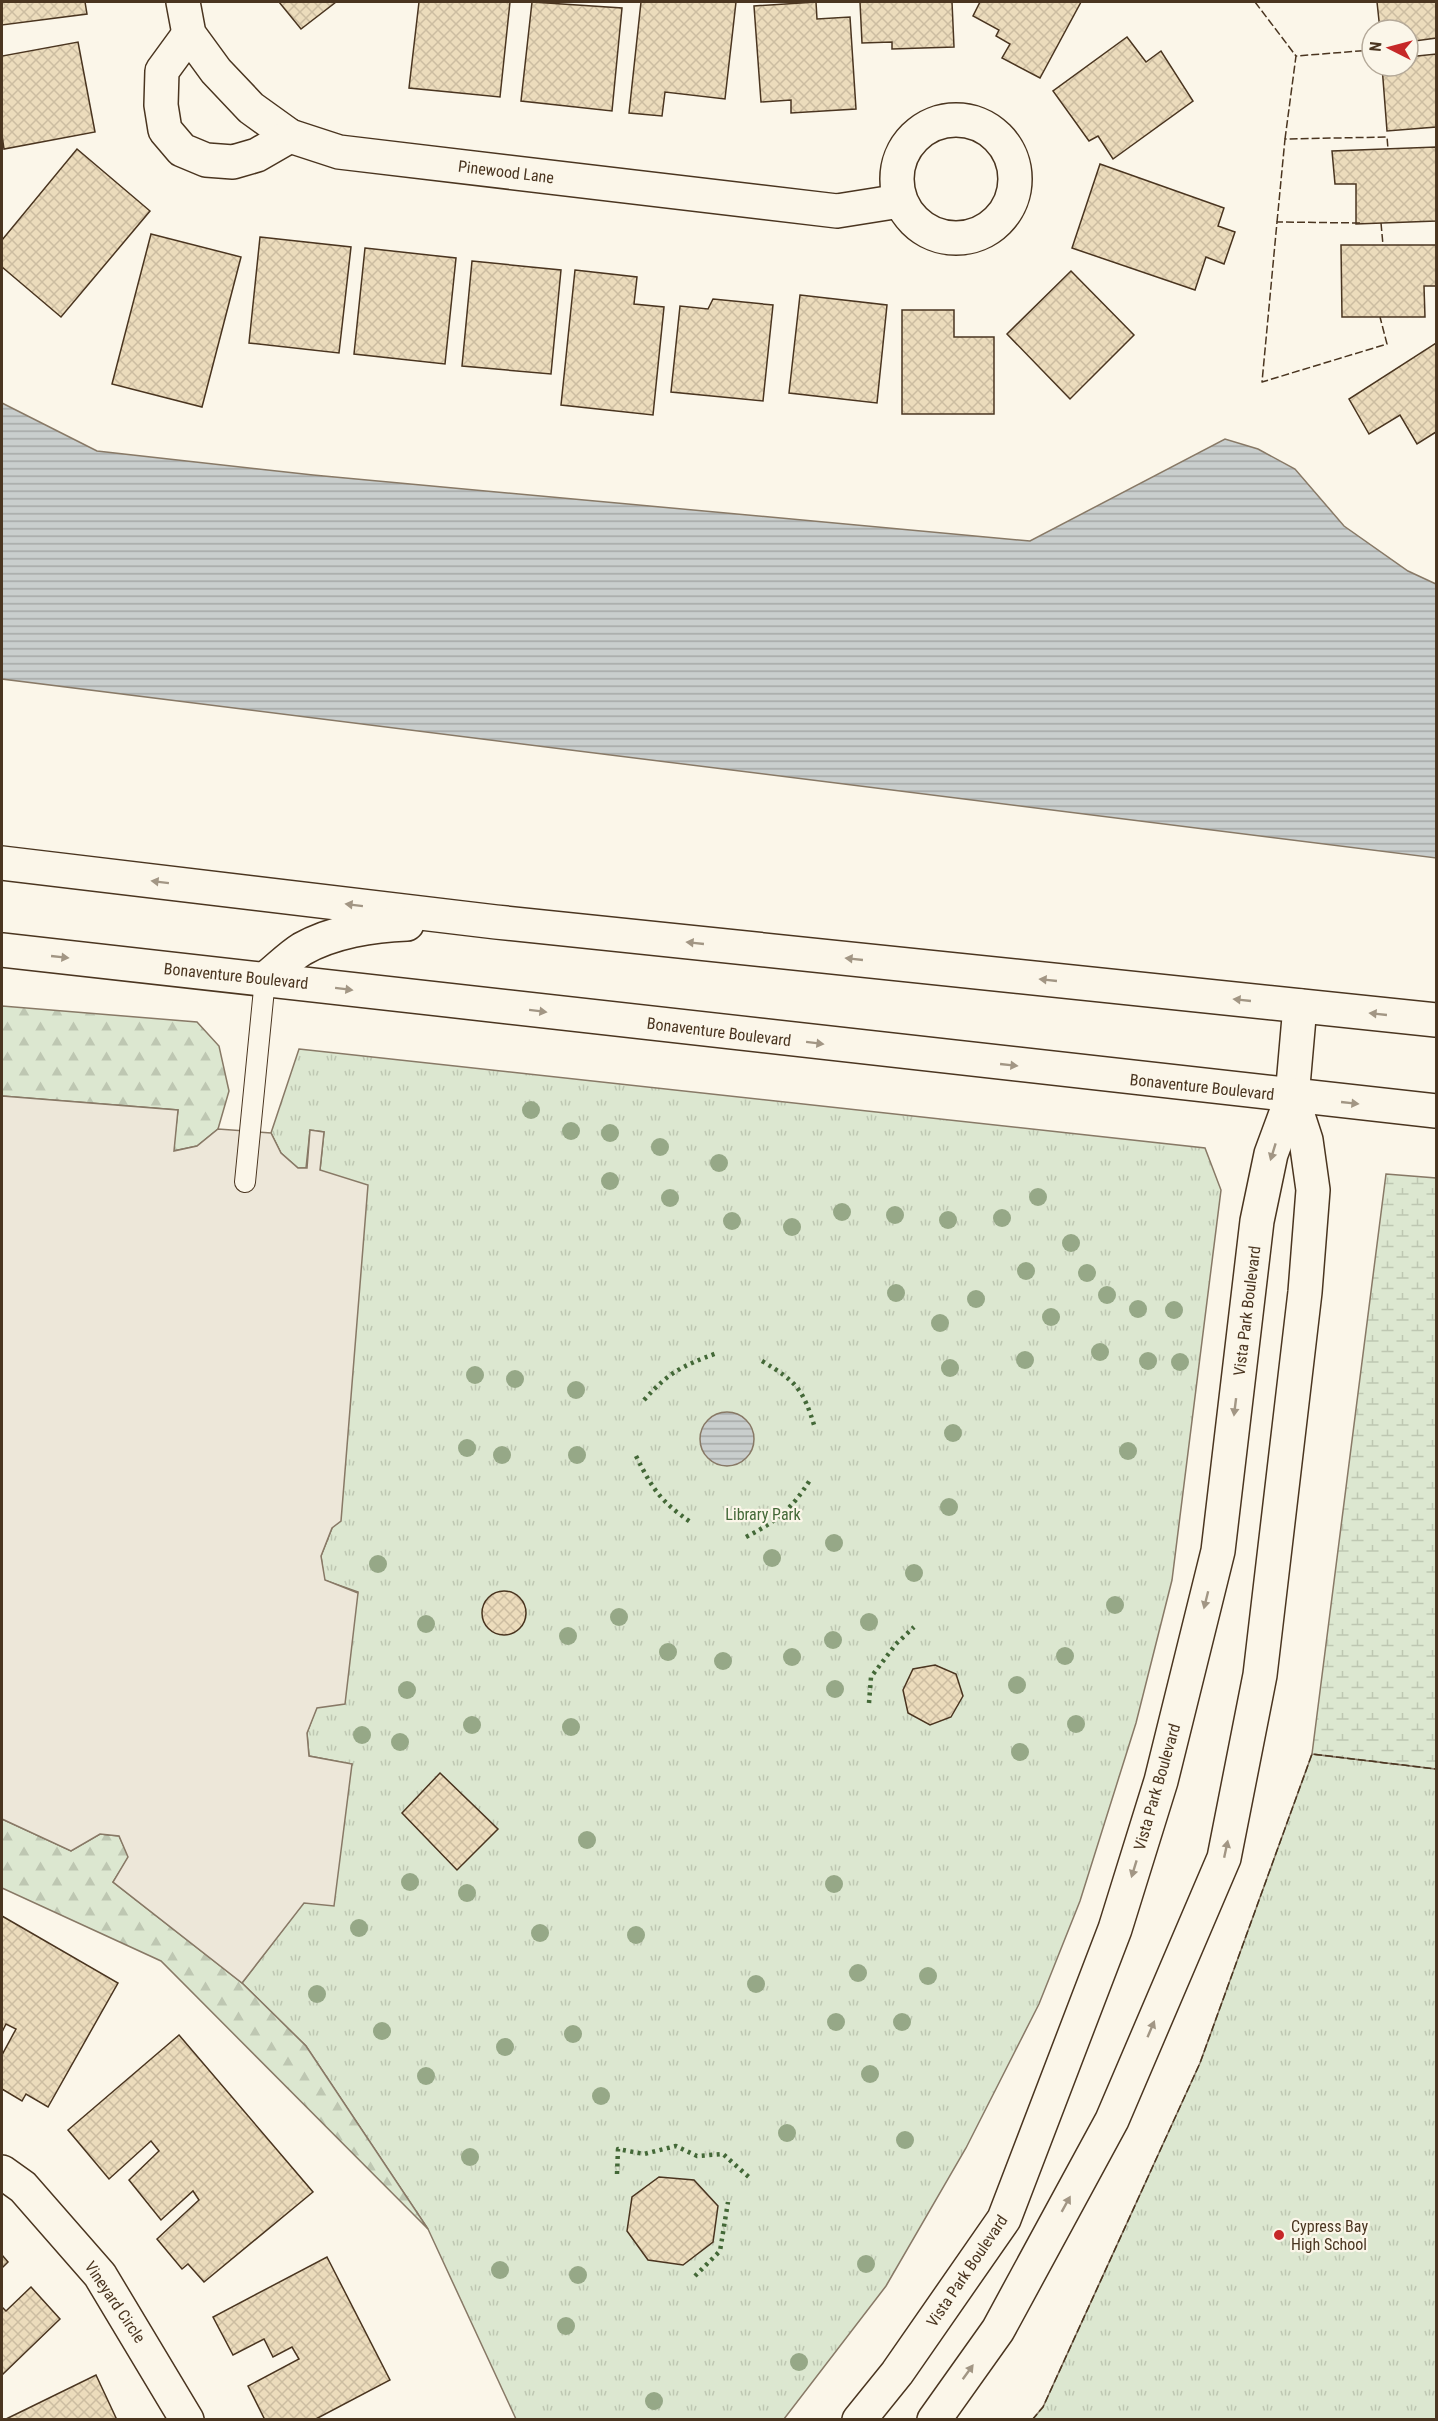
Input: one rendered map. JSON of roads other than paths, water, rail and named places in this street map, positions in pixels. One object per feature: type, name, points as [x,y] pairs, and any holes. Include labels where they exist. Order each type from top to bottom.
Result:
[{"type":"street","name":"Pinewood Lane","points":[[183,2],[189,34],[216,71],[251,108],[291,136],[339,152],[837,211],[900,201]]},
{"type":"street","points":[[189,34],[162,71],[161,105],[165,130],[182,150],[206,160],[233,162],[257,155],[291,136]]},
{"type":"street","points":[[2,863],[495,922],[1437,1020]]},
{"type":"street","points":[[265,980],[301,950],[341,934],[386,924],[495,922]]},
{"type":"street","name":"Bonaventure Boulevard","points":[[2,950],[1292,1097],[1437,1111]]},
{"type":"street","name":"Vista Park Boulevard","points":[[859,2420],[897,2373],[1004,2219],[1115,1929],[1161,1781],[1218,1551],[1257,1221],[1271,1154],[1292,1097],[1300,1006]]},
{"type":"street","name":"Vista Park Boulevard","points":[[934,2420],[998,2330],[1112,2120],[1224,1858],[1260,1675],[1305,1292],[1312,1190],[1306,1140],[1292,1097]]},
{"type":"street","name":"Vineyard Circle","points":[[2,2172],[23,2187],[100,2275],[187,2420]]},
{"type":"lane","points":[[244,1182],[265,980]]},
{"type":"place","name":"Cypress Bay High School","points":[[1279,2235]]},
{"type":"park label","name":"Library Park","points":[[763,1514]]}]
